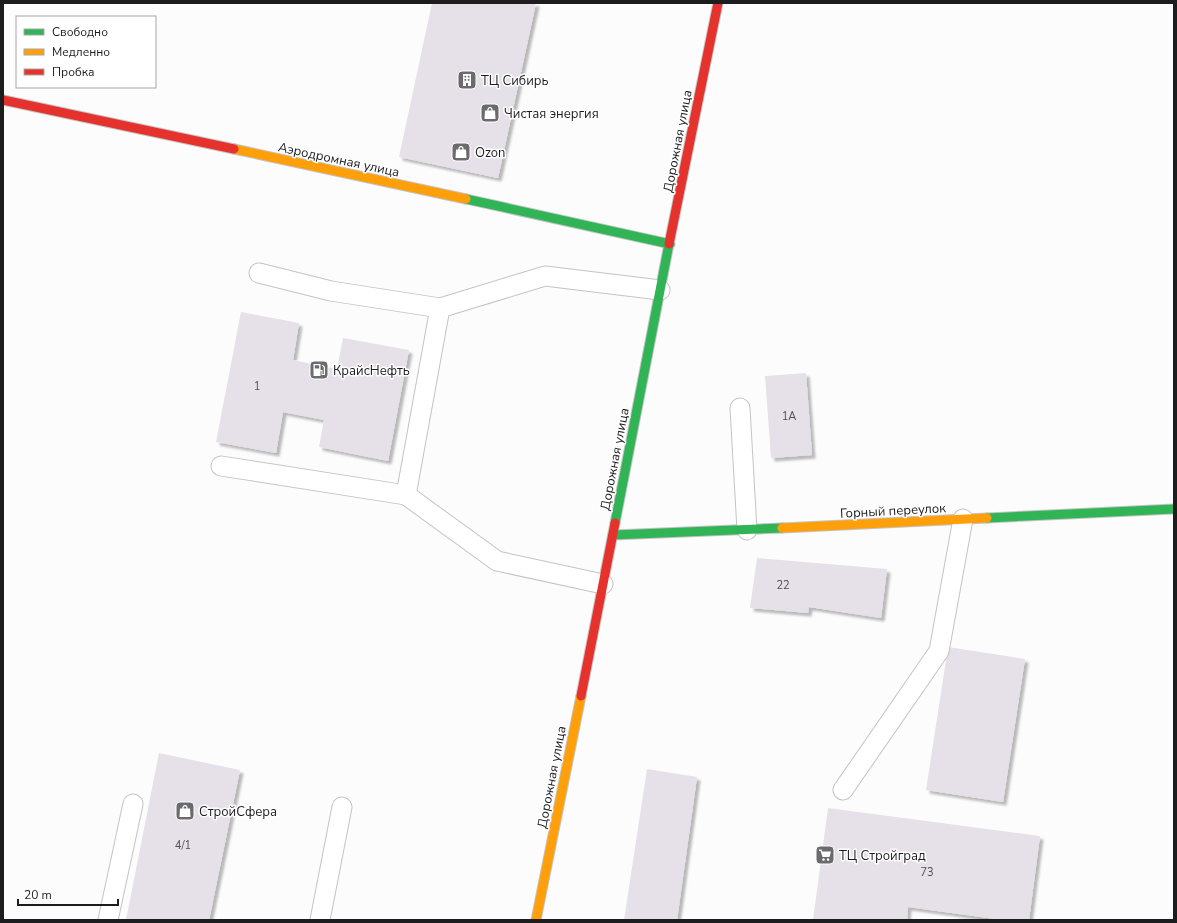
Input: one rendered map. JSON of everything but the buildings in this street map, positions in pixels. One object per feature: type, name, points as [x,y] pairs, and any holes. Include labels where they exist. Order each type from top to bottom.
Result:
[{"type":"street","name":"Дорожная улица","points":[[536,920],[718,3]]},
{"type":"street","name":"Аэродромная улица","points":[[3,100],[190,139],[670,244]]},
{"type":"street","name":"Горный переулок","points":[[613,536],[1174,509]]},
{"type":"lane","points":[[259,273],[331,290],[440,308],[544,276],[660,290]]},
{"type":"lane","points":[[406,495],[440,308]]},
{"type":"lane","points":[[740,408],[747,530]]},
{"type":"lane","points":[[221,466],[406,495],[497,561],[603,584]]},
{"type":"lane","points":[[843,790],[939,651],[963,519]]},
{"type":"lane","points":[[108,920],[133,804]]},
{"type":"lane","points":[[320,920],[342,807]]},
{"type":"traffic: fast","points":[[466,199],[670,244]]},
{"type":"traffic: fast","points":[[615,523],[669,244]]},
{"type":"traffic: fast","points":[[987,518],[1174,509]]},
{"type":"traffic: fast","points":[[613,535],[782,528]]},
{"type":"traffic: slow","points":[[234,149],[466,199]]},
{"type":"traffic: slow","points":[[782,528],[987,518]]},
{"type":"traffic: slow","points":[[536,920],[581,696]]},
{"type":"traffic: jam","points":[[669,244],[718,3]]},
{"type":"traffic: jam","points":[[3,100],[234,149]]},
{"type":"traffic: jam","points":[[581,696],[615,523]]},
{"type":"place","name":"ТЦ Сибирь","points":[[467,80]]},
{"type":"place","name":"Чистая энергия","points":[[490,113]]},
{"type":"place","name":"Ozon","points":[[461,152]]},
{"type":"place","name":"КрайсНефть","points":[[319,370]]},
{"type":"place","name":"СтройСфера","points":[[185,811]]},
{"type":"place","name":"ТЦ Стройград","points":[[825,855]]}]
